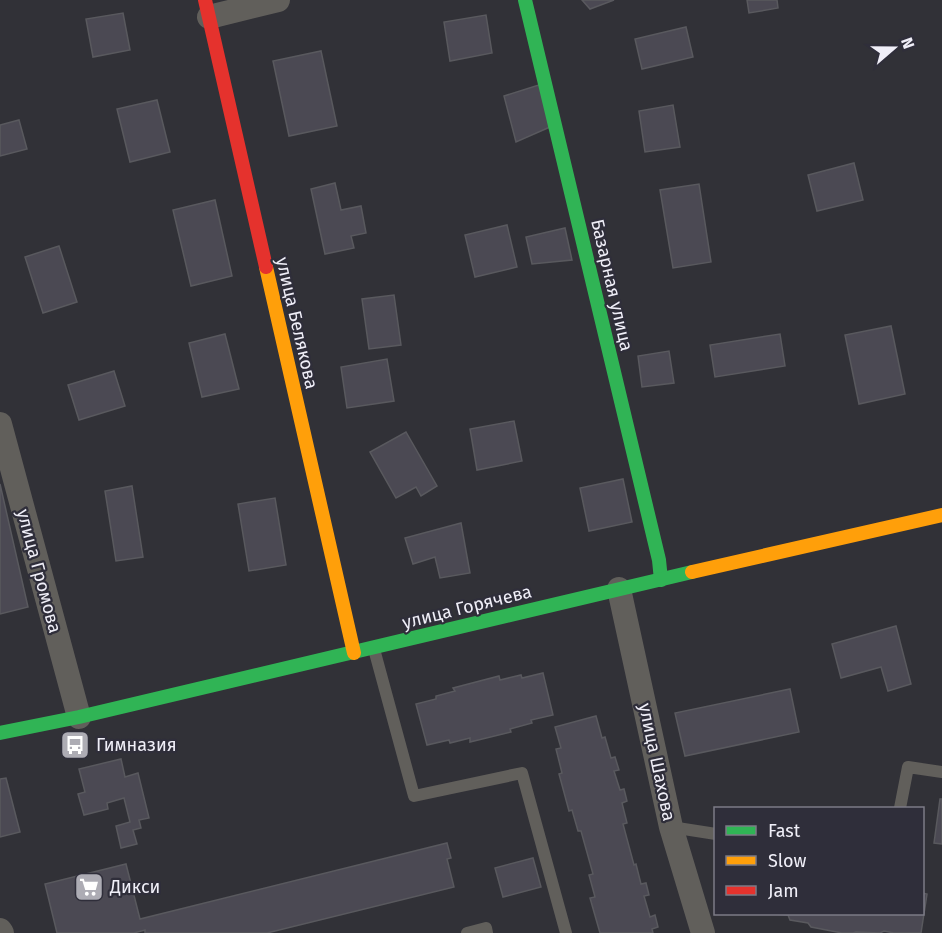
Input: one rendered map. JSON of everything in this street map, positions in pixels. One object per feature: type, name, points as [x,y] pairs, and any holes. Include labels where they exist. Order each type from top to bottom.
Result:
[{"type":"street","points":[[207,8],[278,0]]},
{"type":"street","name":"Базарная улица","points":[[525,0],[659,560],[661,580]]},
{"type":"street","name":"улица Белякова","points":[[207,8],[354,653]]},
{"type":"street","name":"улица Громова","points":[[0,424],[79,717]]},
{"type":"street","name":"улица Горячева","points":[[0,733],[79,717],[942,515]]},
{"type":"street","name":"улица Шахова","points":[[619,589],[671,827],[703,933]]},
{"type":"lane","points":[[374,648],[414,796],[522,773],[566,933]]},
{"type":"lane","points":[[900,807],[908,767],[942,772]]},
{"type":"lane","points":[[671,827],[714,834]]},
{"type":"lane","points":[[467,933],[486,928],[488,933]]},
{"type":"building","points":[[582,0],[614,0],[590,9]]},
{"type":"building","points":[[747,0],[777,0],[778,8],[749,13]]},
{"type":"building","points":[[123,13],[130,50],[93,57],[86,19]]},
{"type":"building","points":[[486,15],[492,53],[450,61],[444,22]]},
{"type":"building","points":[[686,27],[693,57],[642,69],[635,39]]},
{"type":"building","points":[[321,51],[337,126],[289,136],[273,61]]},
{"type":"building","points":[[542,84],[550,127],[516,142],[504,96]]},
{"type":"building","points":[[157,100],[170,152],[130,162],[117,109]]},
{"type":"building","points":[[673,105],[680,147],[645,152],[639,111]]},
{"type":"building","points":[[19,120],[27,149],[0,156],[0,125]]},
{"type":"building","points":[[854,163],[863,200],[817,211],[808,175]]},
{"type":"building","points":[[335,183],[341,210],[361,206],[366,233],[351,236],[354,248],[325,254],[311,189]]},
{"type":"building","points":[[699,184],[711,262],[673,268],[660,190]]},
{"type":"building","points":[[215,200],[232,276],[191,286],[173,210]]},
{"type":"building","points":[[507,225],[517,267],[475,277],[465,235]]},
{"type":"building","points":[[565,228],[572,260],[532,264],[526,237]]},
{"type":"building","points":[[59,246],[77,302],[43,313],[25,257]]},
{"type":"building","points":[[394,295],[401,345],[369,349],[362,299]]},
{"type":"building","points":[[891,326],[905,394],[859,404],[845,335]]},
{"type":"building","points":[[225,334],[239,389],[202,397],[189,343]]},
{"type":"building","points":[[780,334],[785,366],[715,377],[710,345]]},
{"type":"building","points":[[669,351],[674,383],[642,387],[638,356]]},
{"type":"building","points":[[387,359],[394,401],[347,408],[341,367]]},
{"type":"building","points":[[114,371],[125,406],[79,420],[68,385]]},
{"type":"building","points":[[514,421],[522,461],[477,470],[470,429]]},
{"type":"building","points":[[406,432],[437,486],[421,496],[416,487],[396,498],[370,452]]},
{"type":"building","points":[[623,479],[632,522],[589,531],[580,488]]},
{"type":"building","points":[[0,484],[28,607],[0,614]]},
{"type":"building","points":[[132,486],[143,557],[116,561],[105,491]]},
{"type":"building","points":[[275,498],[286,565],[249,571],[238,504]]},
{"type":"building","points":[[461,523],[470,573],[440,578],[435,557],[413,564],[405,538]]},
{"type":"building","points":[[896,626],[911,684],[888,691],[881,667],[841,678],[832,644]]},
{"type":"building","points":[[543,673],[553,715],[531,720],[532,723],[510,729],[511,732],[470,742],[470,738],[427,745],[416,704],[455,691],[453,688],[499,676],[500,680]]},
{"type":"building","points":[[790,689],[799,732],[685,756],[675,713]]},
{"type":"building","points":[[596,716],[611,758],[615,757],[619,770],[614,771],[620,790],[624,789],[627,801],[622,803],[627,823],[623,824],[641,884],[646,883],[649,895],[644,896],[650,917],[655,915],[658,927],[652,929],[653,933],[600,933],[590,898],[595,897],[589,875],[593,874],[581,831],[578,831],[572,810],[569,811],[559,774],[562,773],[556,749],[561,748],[555,727]]},
{"type":"building","points":[[121,759],[125,777],[138,773],[149,818],[139,820],[141,828],[133,830],[137,844],[121,848],[116,826],[130,822],[124,798],[107,803],[108,809],[84,815],[78,794],[85,792],[79,769]]},
{"type":"building","points":[[6,778],[20,832],[0,837],[0,779]]},
{"type":"building","points":[[940,799],[942,799],[942,844],[934,843]]},
{"type":"building","points":[[447,843],[451,858],[447,859],[454,887],[267,933],[145,933],[145,930],[134,933],[57,933],[45,884],[126,864],[140,919]]},
{"type":"building","points":[[533,858],[541,887],[503,897],[495,868]]},
{"type":"building","points":[[924,893],[927,894],[924,914]]},
{"type":"building","points":[[788,915],[924,915],[921,933],[884,931],[880,933],[842,933],[790,920]]},
{"type":"traffic: fast","points":[[525,0],[659,560],[661,580]]},
{"type":"traffic: fast","points":[[0,733],[79,717],[692,572]]},
{"type":"traffic: slow","points":[[266,267],[354,653]]},
{"type":"traffic: slow","points":[[692,572],[942,515]]},
{"type":"traffic: jam","points":[[205,0],[266,267]]},
{"type":"place","name":"Гимназия","points":[[75,745]]},
{"type":"place","name":"Дикси","points":[[89,887]]}]
